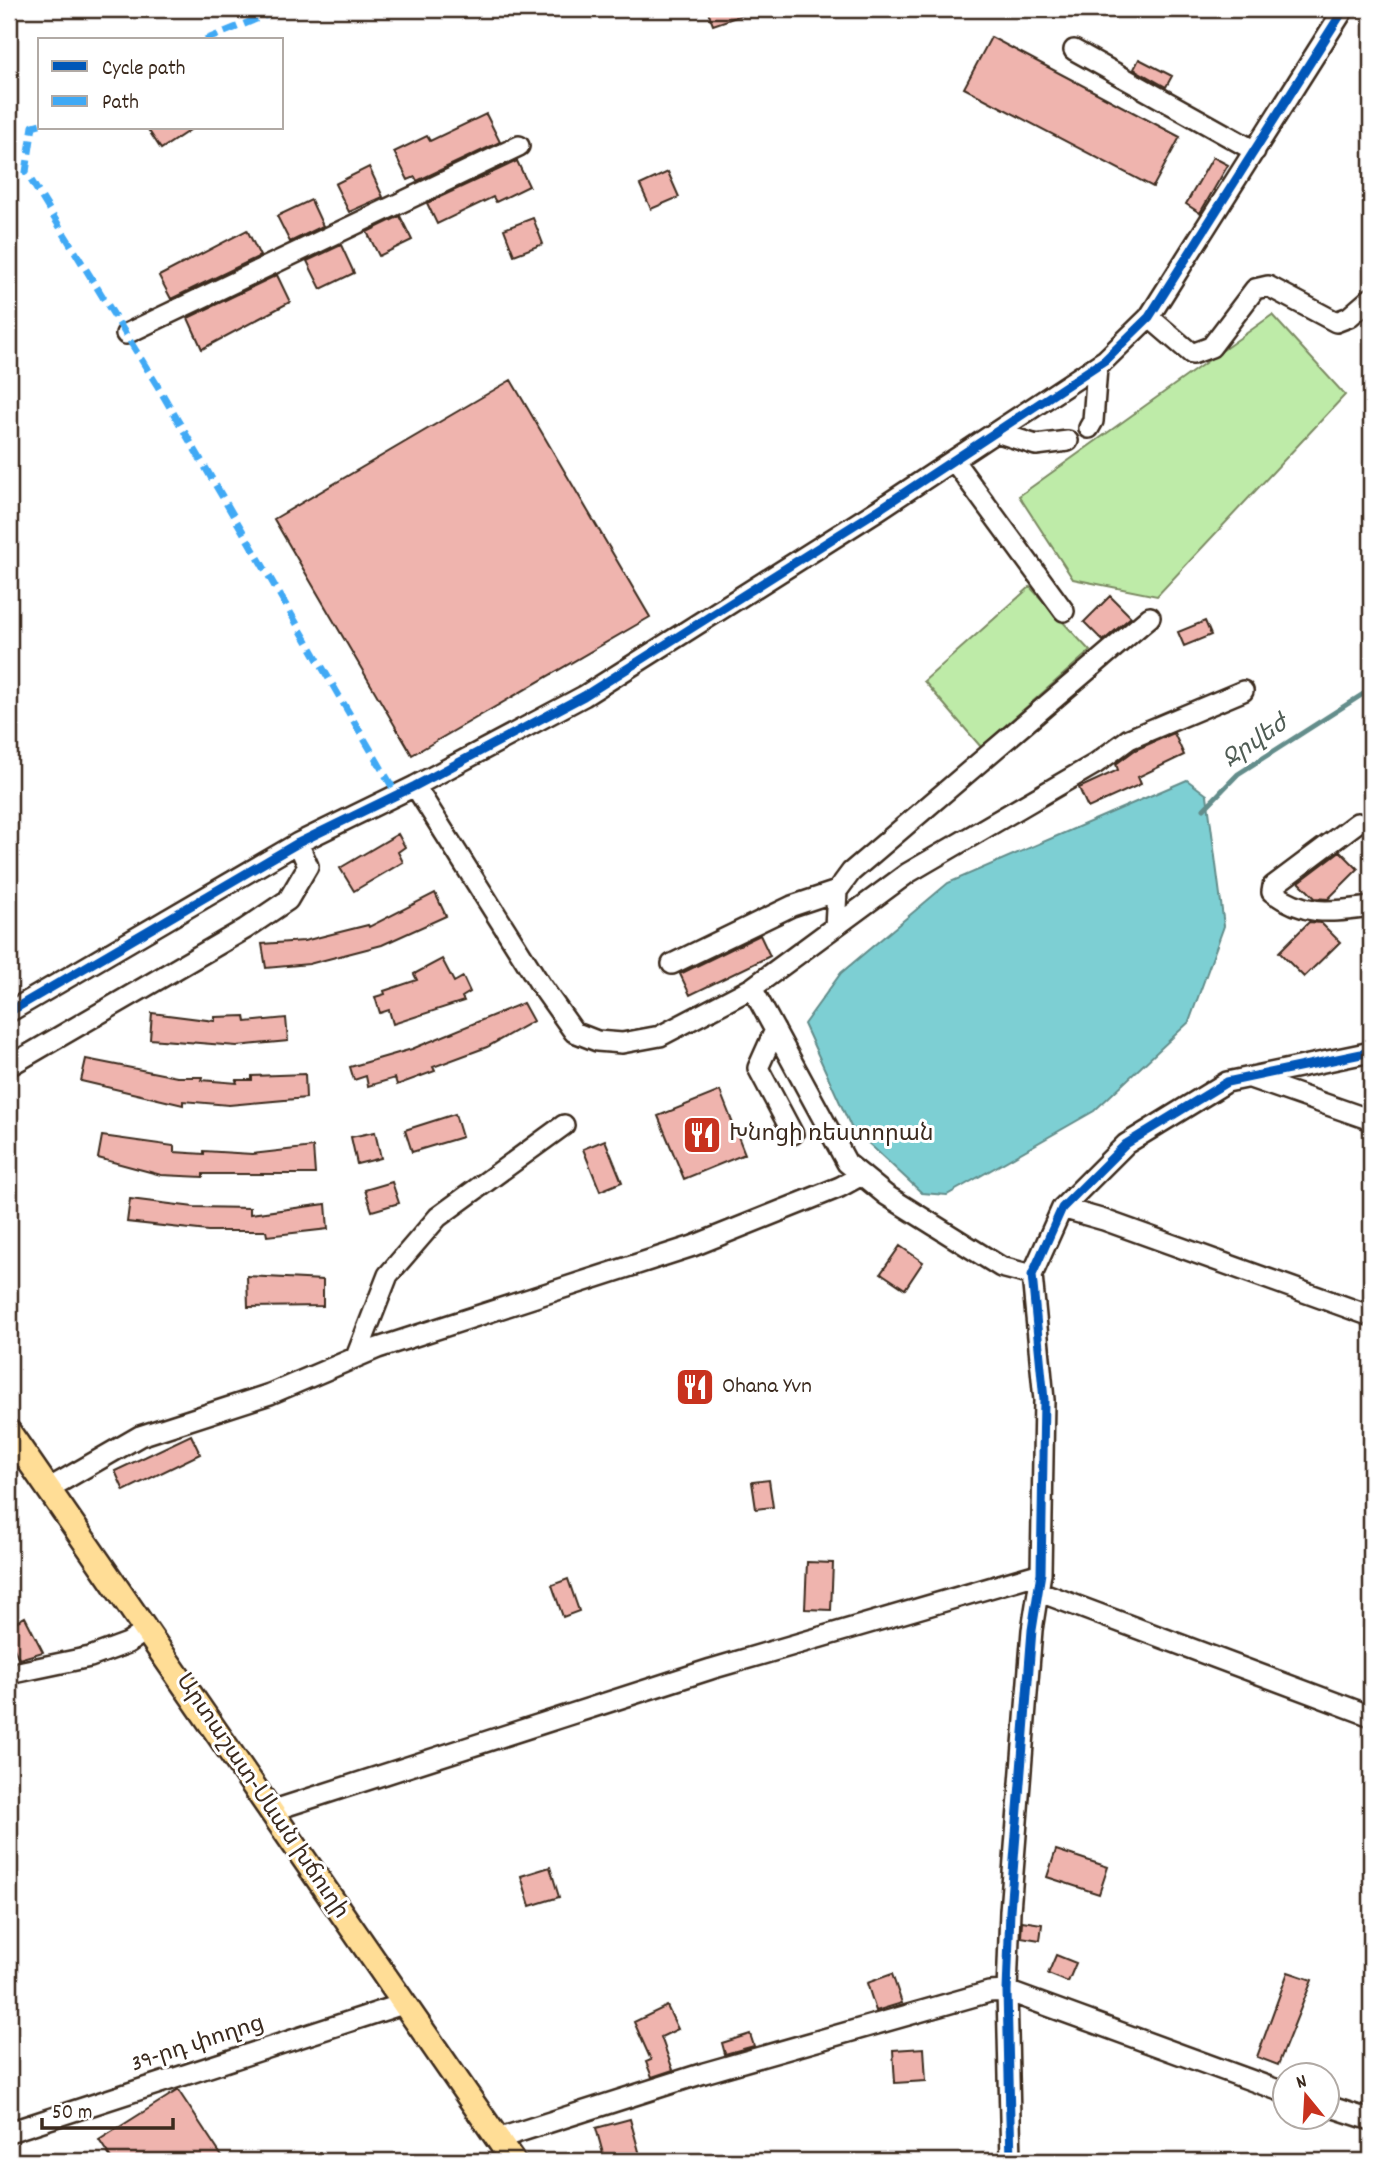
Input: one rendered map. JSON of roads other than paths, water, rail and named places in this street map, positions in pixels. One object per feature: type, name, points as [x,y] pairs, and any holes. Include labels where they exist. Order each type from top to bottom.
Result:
[{"type":"main road","name":"Արտաշատ-Սևան խճուղի","points":[[9,1432],[513,2161]]},
{"type":"street","points":[[9,1012],[298,843],[415,786],[584,696],[999,433],[1097,367],[1149,317],[1344,9]]},
{"type":"street","points":[[1074,50],[1255,151]]},
{"type":"street","points":[[126,334],[519,146]]},
{"type":"street","points":[[1149,317],[1192,354],[1212,347],[1255,289],[1268,286],[1336,322],[1349,317],[1371,298]]},
{"type":"street","points":[[1089,428],[1093,421],[1097,367]]},
{"type":"street","points":[[999,433],[1036,445],[1068,441]]},
{"type":"street","points":[[954,461],[1064,611]]},
{"type":"street","points":[[835,927],[837,891],[851,872],[1150,617]]},
{"type":"street","points":[[415,786],[540,984],[574,1032],[597,1041],[622,1043],[660,1036],[751,988],[908,873],[1095,764],[1129,739],[1243,691]]},
{"type":"street","points":[[1357,823],[1273,886],[1272,892],[1290,905],[1312,912],[1371,907]]},
{"type":"street","points":[[9,1066],[245,929],[288,900],[308,866],[298,843]]},
{"type":"street","points":[[672,964],[792,906],[837,891]]},
{"type":"street","points":[[751,988],[847,1163],[886,1195],[1001,1267],[1032,1275]]},
{"type":"street","points":[[775,1030],[758,1068],[793,1134]]},
{"type":"street","points":[[1011,2161],[1007,1991],[1010,1911],[1032,1630],[1041,1583],[1044,1399],[1032,1275],[1062,1208],[1126,1144],[1227,1082],[1371,1052]]},
{"type":"street","points":[[1249,1078],[1371,1120]]},
{"type":"street","points":[[356,1357],[388,1275],[438,1217],[564,1125]]},
{"type":"street","points":[[48,1489],[140,1436],[270,1394],[356,1357],[520,1300],[693,1247],[840,1187],[862,1175]]},
{"type":"street","points":[[1062,1208],[1104,1220],[1371,1315]]},
{"type":"street","points":[[271,1811],[712,1669],[1041,1583],[1371,1716]]},
{"type":"street","points":[[9,1674],[90,1657],[128,1643],[147,1630]]},
{"type":"street","points":[[497,2139],[704,2073],[989,1992],[1007,1991],[1272,2088]]},
{"type":"street","name":"39-րդ փողոց","points":[[9,2132],[403,2004]]},
{"type":"street","points":[[1342,2111],[1371,2120]]},
{"type":"water","points":[[1187,780],[1207,795],[1224,926],[1189,1022],[1094,1111],[947,1195],[922,1193],[851,1127],[804,1024],[841,973],[948,883]]},
{"type":"waterway","name":"Ջրվեժ","points":[[1204,809],[1238,774],[1371,689]]},
{"type":"place","name":"Խնոցի ռեստորան","points":[[702,1135]]},
{"type":"place","name":"Ohana Yvn","points":[[695,1387]]}]
